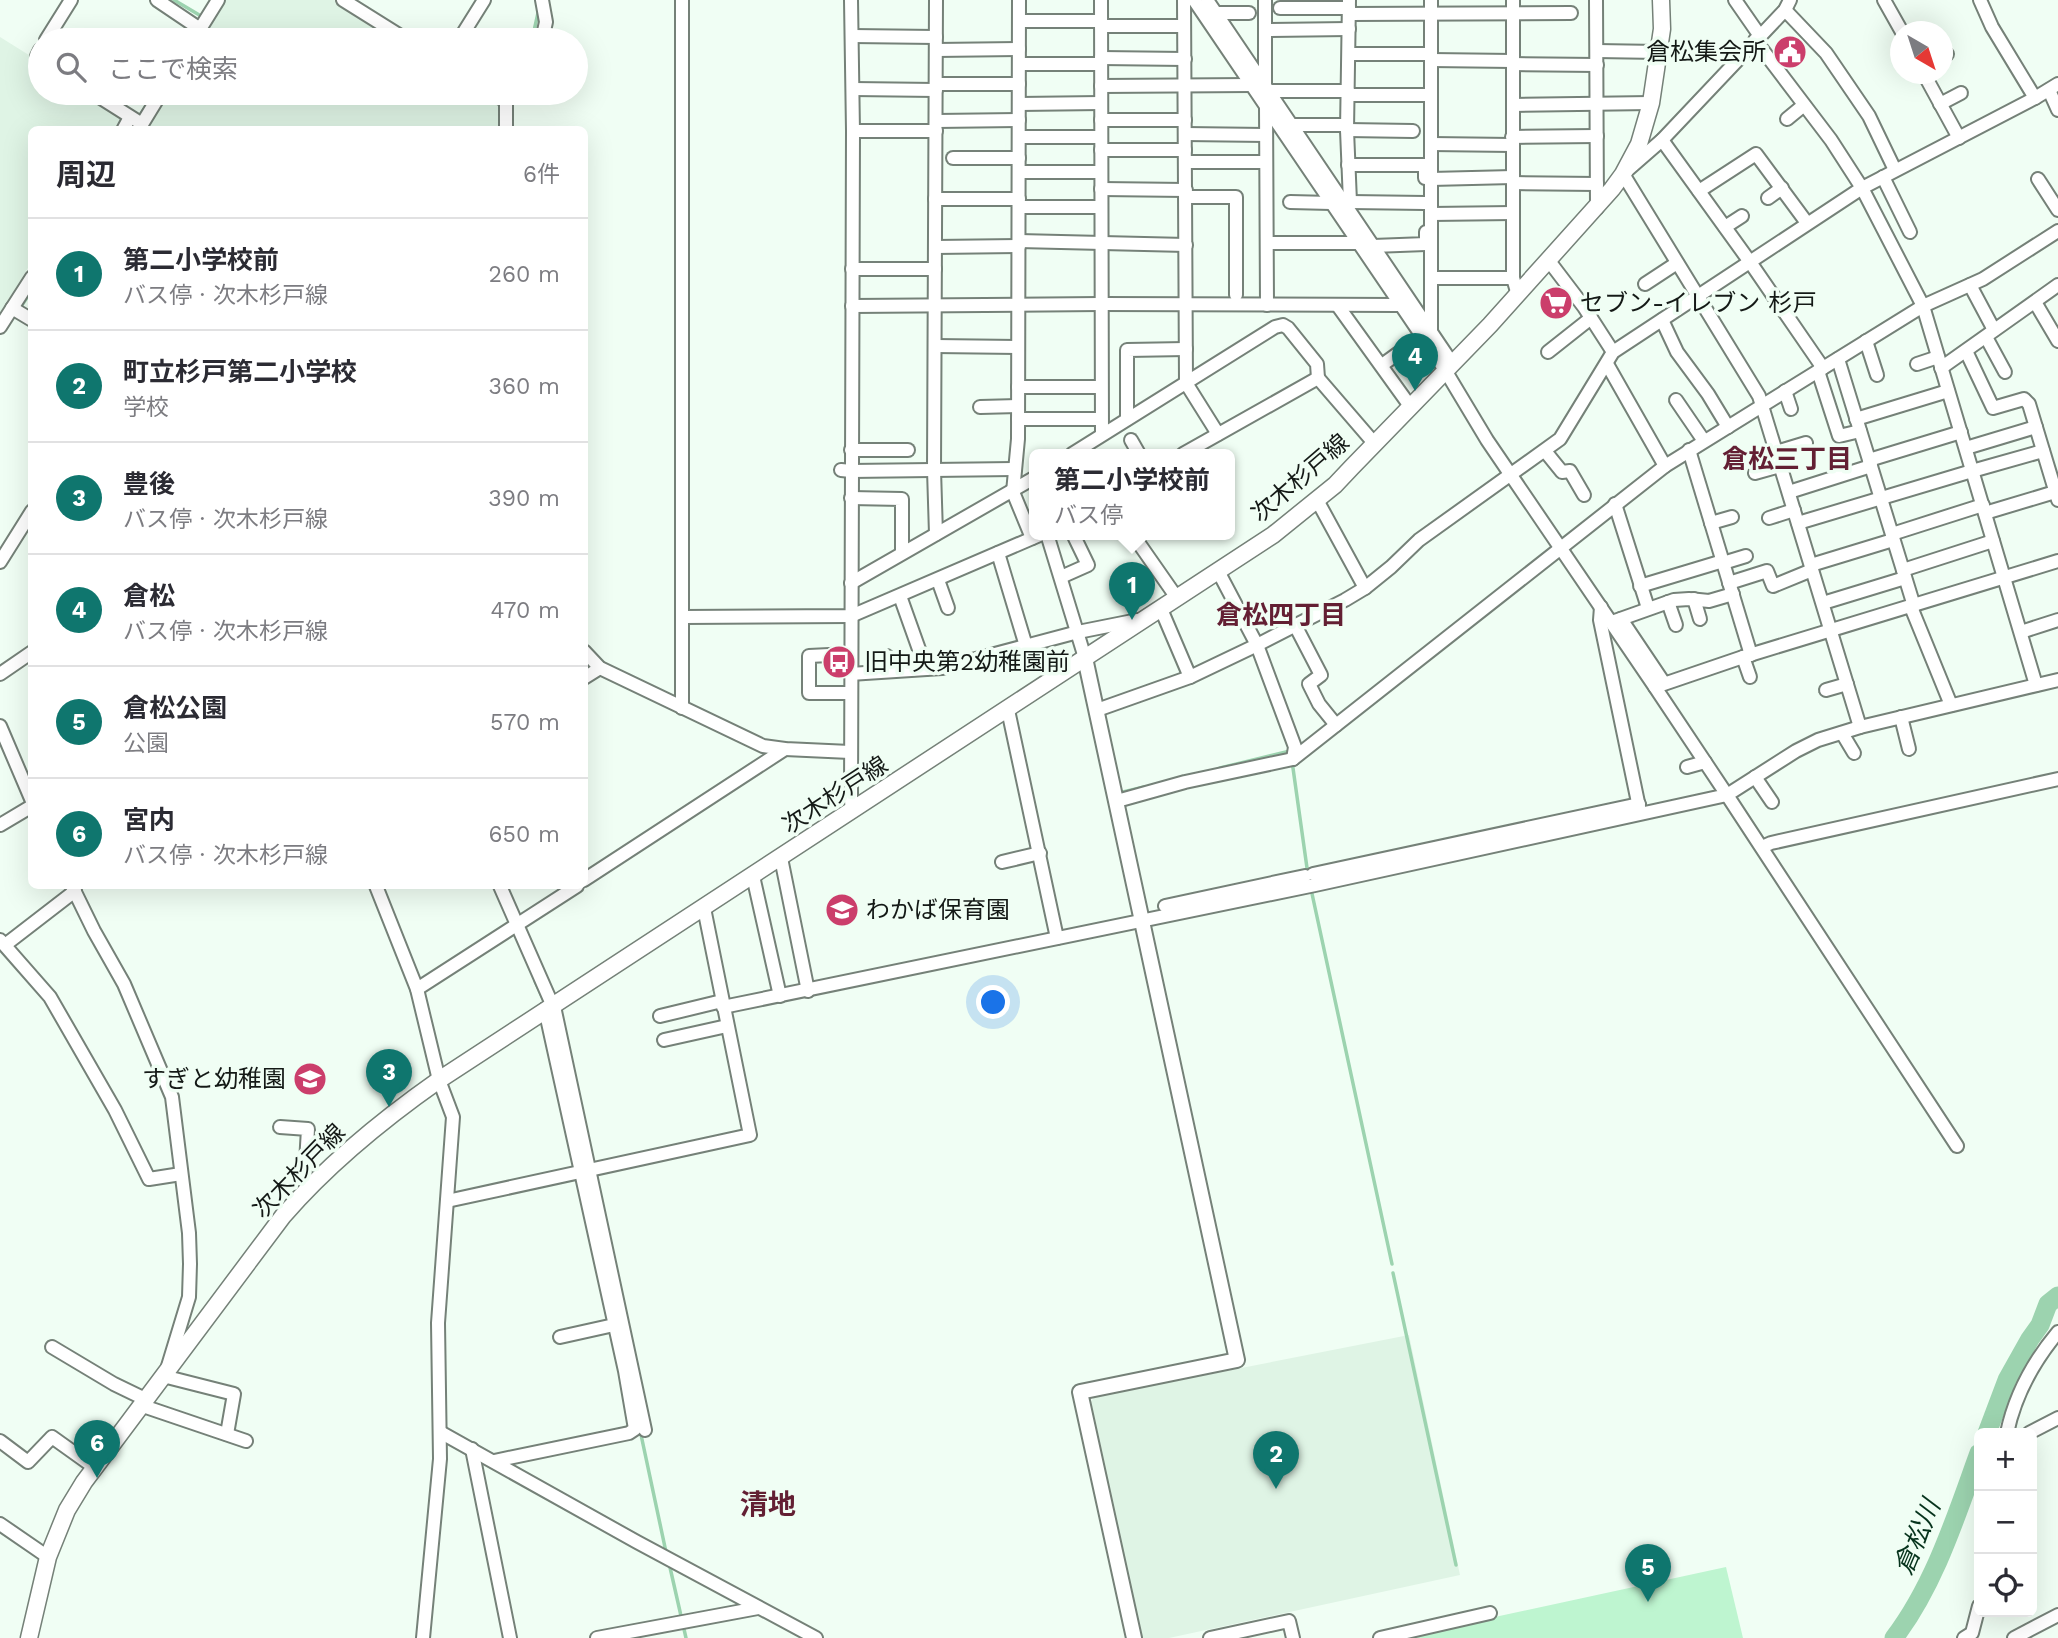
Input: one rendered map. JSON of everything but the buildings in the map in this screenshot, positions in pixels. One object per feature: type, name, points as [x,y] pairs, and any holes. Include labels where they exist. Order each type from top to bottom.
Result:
[{"type":"main road","name":"次木杉戸線","points":[[29,1638],[48,1557],[68,1510],[94,1467],[283,1216],[311,1185],[366,1134],[439,1080],[1273,535],[1335,485],[1518,295],[1597,208],[1623,174],[1639,144],[1651,103],[1662,29],[1661,0]]},
{"type":"street","points":[[54,28],[71,0]]},
{"type":"street","points":[[157,0],[188,28]]},
{"type":"street","points":[[200,28],[218,0]]},
{"type":"street","points":[[466,28],[484,0]]},
{"type":"street","points":[[542,0],[545,28]]},
{"type":"street","points":[[682,0],[682,708]]},
{"type":"street","points":[[851,0],[847,21],[852,36],[853,89],[851,450],[846,470],[851,498],[852,811]]},
{"type":"street","points":[[936,0],[936,534]]},
{"type":"street","points":[[1019,0],[1018,439],[1013,492],[1029,518]]},
{"type":"street","points":[[1101,0],[1102,434]]},
{"type":"street","points":[[1184,0],[1186,383],[1217,434]]},
{"type":"street","points":[[1194,0],[1292,125],[1347,203],[1448,367],[1474,420],[1510,476],[1660,685],[1727,795],[1957,1146]]},
{"type":"street","points":[[1206,0],[1261,88],[1266,106],[1268,305]]},
{"type":"street","points":[[1261,88],[1265,0]]},
{"type":"street","points":[[1373,246],[1426,244],[1431,179],[1431,0]]},
{"type":"street","points":[[1596,0],[1597,208]]},
{"type":"street","points":[[1735,0],[1758,38],[1862,188],[1923,306],[2036,685]]},
{"type":"street","points":[[1885,0],[1896,21]]},
{"type":"street","points":[[1980,0],[2035,98]]},
{"type":"street","points":[[348,1],[389,28]]},
{"type":"street","points":[[1860,727],[1759,396],[1623,174],[1662,139],[1787,5],[1826,53],[1868,116],[1895,170]]},
{"type":"street","points":[[1513,6],[1513,278],[1518,295]]},
{"type":"street","points":[[1280,8],[1349,8],[1431,14],[1513,6],[1571,13]]},
{"type":"street","points":[[1347,203],[1349,8]]},
{"type":"street","points":[[1216,13],[1249,13]]},
{"type":"street","points":[[1019,21],[1184,26]]},
{"type":"street","points":[[1265,30],[1349,29]]},
{"type":"street","points":[[852,36],[1019,49]]},
{"type":"street","points":[[1349,54],[1513,63],[1659,52]]},
{"type":"street","points":[[1019,64],[1185,59]]},
{"type":"street","points":[[853,89],[1019,84]]},
{"type":"street","points":[[1929,84],[1959,138]]},
{"type":"street","points":[[1101,86],[1261,88],[1431,95]]},
{"type":"street","points":[[1097,710],[1190,677],[1365,588],[1419,540],[1560,439],[1610,358],[1662,320],[1807,223],[1895,170],[2054,87],[2058,110]]},
{"type":"street","points":[[1940,104],[1961,93]]},
{"type":"street","points":[[1019,104],[1101,103]]},
{"type":"street","points":[[1513,105],[1651,103]]},
{"type":"street","points":[[112,105],[139,126]]},
{"type":"street","points":[[141,126],[154,105]]},
{"type":"street","points":[[506,126],[508,105]]},
{"type":"street","points":[[1787,119],[1804,105]]},
{"type":"street","points":[[1266,106],[1399,304],[1426,334]]},
{"type":"street","points":[[124,126],[130,117]]},
{"type":"street","points":[[853,131],[1019,120]]},
{"type":"street","points":[[1101,120],[1266,135]]},
{"type":"street","points":[[1292,125],[1413,131]]},
{"type":"street","points":[[1431,144],[1597,136]]},
{"type":"street","points":[[1019,137],[1101,144],[1185,156],[1266,162]]},
{"type":"street","points":[[1662,139],[1750,262],[1821,369],[1839,436],[1858,425],[1948,391]]},
{"type":"street","points":[[1699,191],[1756,154],[1807,223]]},
{"type":"street","points":[[953,158],[1019,158]]},
{"type":"street","points":[[1348,165],[1425,165],[1432,278],[1426,334],[1382,365]]},
{"type":"street","points":[[1019,172],[1101,172]]},
{"type":"street","points":[[1882,177],[1910,232]]},
{"type":"street","points":[[1431,179],[1597,184]]},
{"type":"street","points":[[2038,179],[2058,211]]},
{"type":"street","points":[[1768,198],[1782,188]]},
{"type":"street","points":[[1101,189],[1236,197],[1236,295]]},
{"type":"street","points":[[935,200],[1101,207]]},
{"type":"street","points":[[1290,202],[1331,203]]},
{"type":"street","points":[[1347,203],[1513,213]]},
{"type":"street","points":[[1725,227],[1742,216]]},
{"type":"street","points":[[1117,801],[1185,782],[1293,759],[1665,466],[1923,306],[1983,279],[2058,231]]},
{"type":"street","points":[[935,247],[1019,243],[1186,245]]},
{"type":"street","points":[[1268,243],[1358,243]]},
{"type":"street","points":[[1549,261],[1591,318],[1665,466]]},
{"type":"street","points":[[1645,284],[1677,263]]},
{"type":"street","points":[[852,270],[935,269]]},
{"type":"street","points":[[1432,278],[1513,278]]},
{"type":"street","points":[[0,327],[28,283]]},
{"type":"street","points":[[1970,285],[2005,372]]},
{"type":"street","points":[[1917,364],[1940,362],[1966,351],[2058,285]]},
{"type":"street","points":[[2035,302],[2058,341]]},
{"type":"street","points":[[852,306],[1399,304]]},
{"type":"street","points":[[1338,306],[1410,406]]},
{"type":"street","points":[[12,308],[28,318]]},
{"type":"street","points":[[1548,352],[1591,318]]},
{"type":"street","points":[[1662,320],[1677,352],[1728,426]]},
{"type":"street","points":[[1080,449],[1275,327],[1283,325],[1317,364],[1318,378],[1374,443]]},
{"type":"street","points":[[1866,341],[1877,375]]},
{"type":"street","points":[[935,346],[1018,346]]},
{"type":"street","points":[[1127,419],[1127,350],[1186,349]]},
{"type":"street","points":[[1616,621],[1674,600],[1709,601],[1768,571],[1773,586],[1893,537],[1984,509],[2057,496],[2049,454],[2029,404],[2024,399],[1993,408],[1966,351]]},
{"type":"street","points":[[1838,359],[1913,606],[1951,705]]},
{"type":"street","points":[[1192,449],[1318,378]]},
{"type":"street","points":[[1018,387],[1101,387]]},
{"type":"street","points":[[1785,391],[1791,409]]},
{"type":"street","points":[[1676,400],[1704,441]]},
{"type":"street","points":[[980,407],[1018,413],[1101,419]]},
{"type":"street","points":[[1966,448],[2036,426]]},
{"type":"street","points":[[1788,492],[1961,432]]},
{"type":"street","points":[[1131,440],[1136,449]]},
{"type":"street","points":[[1776,452],[1806,443]]},
{"type":"street","points":[[851,450],[908,450]]},
{"type":"street","points":[[1689,450],[1731,588],[1750,677]]},
{"type":"street","points":[[1545,451],[1562,472],[1570,471],[1584,495]]},
{"type":"street","points":[[1798,523],[1972,471],[2049,454]]},
{"type":"street","points":[[1755,473],[1780,466]]},
{"type":"street","points":[[846,470],[1014,469]]},
{"type":"street","points":[[851,583],[1029,481]]},
{"type":"street","points":[[851,498],[902,499],[902,553]]},
{"type":"street","points":[[1317,500],[1365,588]]},
{"type":"street","points":[[1615,504],[1647,608]]},
{"type":"street","points":[[1769,518],[1794,510]]},
{"type":"street","points":[[1711,523],[1732,517]]},
{"type":"street","points":[[0,562],[27,531]]},
{"type":"street","points":[[683,617],[850,616],[1030,540]]},
{"type":"street","points":[[1042,540],[1061,577],[1085,658],[1237,1360],[1080,1392],[1134,1638]]},
{"type":"street","points":[[1061,577],[1088,565],[1076,540]]},
{"type":"street","points":[[1823,603],[1993,541]]},
{"type":"street","points":[[1140,545],[1177,598]]},
{"type":"street","points":[[998,553],[1026,646]]},
{"type":"street","points":[[1640,586],[1746,556]]},
{"type":"street","points":[[1660,685],[2058,561]]},
{"type":"street","points":[[1217,572],[1257,645],[1295,747],[1293,759]]},
{"type":"street","points":[[938,580],[948,608]]},
{"type":"street","points":[[900,596],[926,669]]},
{"type":"street","points":[[1694,599],[1700,619]]},
{"type":"street","points":[[1668,602],[1676,625]]},
{"type":"street","points":[[1601,606],[1600,620],[1640,809]]},
{"type":"street","points":[[1161,609],[1190,677]]},
{"type":"street","points":[[850,674],[942,668],[1078,632],[1146,619]]},
{"type":"street","points":[[2021,632],[2058,620]]},
{"type":"street","points":[[1295,625],[1321,675],[1309,684],[1319,704],[1336,725]]},
{"type":"street","points":[[850,654],[809,656],[809,693],[850,693]]},
{"type":"street","points":[[0,674],[28,655]]},
{"type":"street","points":[[588,655],[600,668],[763,746],[850,752]]},
{"type":"street","points":[[887,656],[893,671]]},
{"type":"street","points":[[588,676],[600,668]]},
{"type":"street","points":[[660,1016],[779,996],[1057,938],[1309,875],[1640,809],[1727,795],[1818,740],[1860,727],[2058,680]]},
{"type":"street","points":[[1826,690],[1847,684]]},
{"type":"street","points":[[1008,710],[1057,938]]},
{"type":"street","points":[[1901,717],[1909,749]]},
{"type":"street","points":[[0,726],[28,792]]},
{"type":"street","points":[[1842,733],[1854,753]]},
{"type":"street","points":[[588,877],[785,749]]},
{"type":"street","points":[[1687,767],[1706,762]]},
{"type":"street","points":[[1755,777],[1772,802]]},
{"type":"street","points":[[1762,847],[1771,842],[2058,779]]},
{"type":"street","points":[[0,825],[28,808]]},
{"type":"street","points":[[1140,916],[1315,885],[1640,809]]},
{"type":"street","points":[[1002,862],[1040,853]]},
{"type":"street","points":[[781,858],[808,990]]},
{"type":"street","points":[[753,876],[779,996]]},
{"type":"street","points":[[72,889],[2,942],[50,997],[115,1110],[149,1179],[181,1174]]},
{"type":"street","points":[[73,889],[124,984],[172,1097],[189,1233],[189,1297],[164,1375],[234,1394],[227,1434]]},
{"type":"street","points":[[377,889],[417,989],[439,1080],[453,1117],[438,1322],[440,1459],[423,1638]]},
{"type":"street","points":[[501,889],[547,998],[645,1430]]},
{"type":"street","points":[[417,989],[572,889]]},
{"type":"street","points":[[447,1201],[750,1135],[704,908]]},
{"type":"street","points":[[664,1040],[727,1026]]},
{"type":"street","points":[[280,1127],[308,1129],[305,1179],[311,1185]]},
{"type":"street","points":[[494,1461],[633,1432],[635,1429],[585,1171]]},
{"type":"street","points":[[560,1337],[614,1325]]},
{"type":"street","points":[[2008,1428],[2021,1386],[2038,1357],[2058,1332]]},
{"type":"street","points":[[52,1347],[143,1402],[246,1440]]},
{"type":"street","points":[[2037,1429],[2058,1418]]},
{"type":"street","points":[[440,1432],[816,1638]]},
{"type":"street","points":[[0,1441],[29,1462],[52,1437],[94,1467]]},
{"type":"street","points":[[472,1450],[510,1638]]},
{"type":"street","points":[[0,1524],[48,1557]]},
{"type":"street","points":[[728,1591],[731,1613]]},
{"type":"street","points":[[597,1638],[758,1608]]},
{"type":"street","points":[[1380,1638],[1490,1613]]},
{"type":"street","points":[[2014,1638],[2058,1615]]},
{"type":"street","points":[[1969,1636],[1975,1617]]},
{"type":"street","points":[[1210,1638],[1289,1621],[1293,1638]]},
{"type":"shaded area","points":[[222,0],[334,0],[379,28],[204,28]]},
{"type":"shaded area","points":[[0,37],[28,54],[28,105],[108,105],[124,115],[117,126],[28,126],[28,268],[0,313]]},
{"type":"shaded area","points":[[158,105],[500,106],[500,126],[145,126]]},
{"type":"shaded area","points":[[1409,1335],[1460,1575],[1169,1638],[1142,1638],[1091,1402],[1094,1397]]},
{"type":"green space","points":[[1726,1567],[1743,1638],[1398,1638]]},
{"type":"waterway","points":[[174,0],[201,16]]},
{"type":"waterway","points":[[535,28],[538,13]]},
{"type":"waterway","points":[[139,117],[146,105]]},
{"type":"waterway","points":[[22,305],[28,296]]},
{"type":"waterway","points":[[1220,768],[1290,751]]},
{"type":"waterway","points":[[1292,761],[1308,875]]},
{"type":"waterway","points":[[1123,792],[1144,787]]},
{"type":"waterway","points":[[1311,889],[1392,1264]]},
{"type":"waterway","points":[[535,981],[545,1003]]},
{"type":"waterway","points":[[1393,1273],[1456,1565]]},
{"type":"waterway","name":"倉松川","points":[[1989,1428],[2007,1380],[2040,1325],[2048,1304],[2058,1296]]},
{"type":"waterway","points":[[640,1430],[666,1552]]},
{"type":"waterway","name":"倉松川","points":[[1894,1638],[1933,1572],[1974,1467]]},
{"type":"waterway","points":[[669,1563],[686,1638]]},
{"type":"place","name":"倉松集会所","points":[[1790,52]]},
{"type":"place","name":"セブン-イレブン 杉戸","points":[[1556,303]]},
{"type":"place","name":"倉松","points":[[1415,391]]},
{"type":"place","name":"第二小学校前","points":[[1132,620]]},
{"type":"place","name":"旧中央第2幼稚園前","points":[[839,662]]},
{"type":"place","name":"わかば保育園","points":[[842,910]]},
{"type":"place","name":"すぎと幼稚園","points":[[310,1079]]},
{"type":"place","name":"豊後","points":[[389,1107]]},
{"type":"place","name":"宮内","points":[[97,1478]]},
{"type":"place","name":"町立杉戸第二小学校","points":[[1276,1489]]},
{"type":"place","name":"倉松公園","points":[[1648,1602]]},
{"type":"district","name":"倉松三丁目","points":[[1787,459]]},
{"type":"district","name":"倉松四丁目","points":[[1281,615]]},
{"type":"district","name":"清地","points":[[768,1504]]}]
